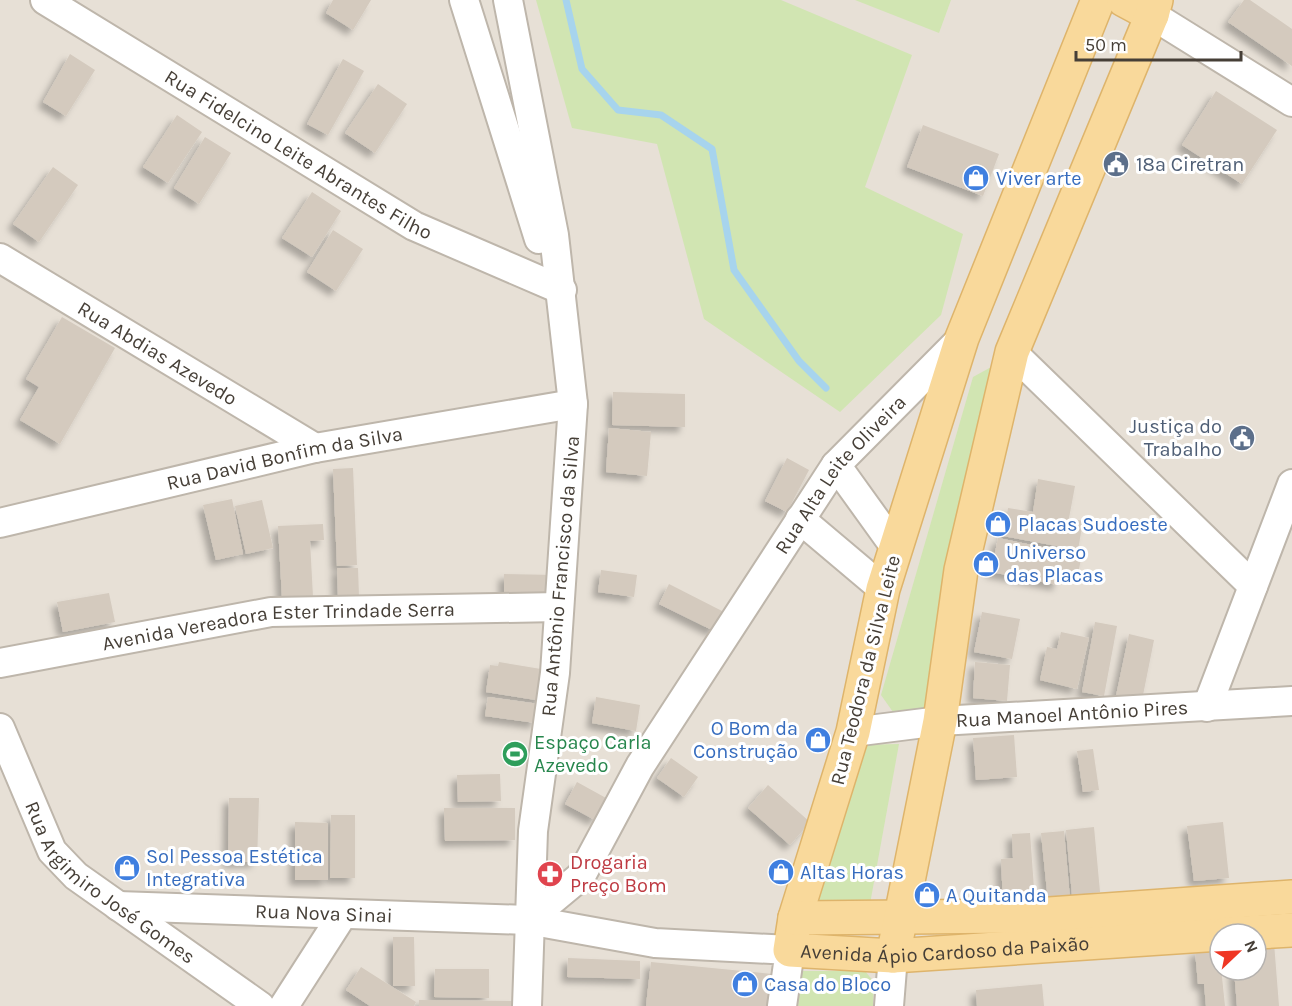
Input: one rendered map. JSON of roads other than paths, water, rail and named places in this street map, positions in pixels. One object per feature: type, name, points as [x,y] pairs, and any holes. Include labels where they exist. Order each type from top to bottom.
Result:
[{"type":"main road","name":"Rua Alta Leite Oliveira","points":[[962,338],[1098,0]]},
{"type":"main road","points":[[893,956],[940,721],[962,570],[1012,352],[1154,8],[1124,0]]},
{"type":"main road","name":"Rua Teodora da Silva Leite","points":[[790,950],[795,918],[853,732],[883,589],[962,338]]},
{"type":"main road","name":"Avenida Ápio Cardoso da Paixão","points":[[795,918],[901,919],[1021,916],[1292,897]]},
{"type":"main road","points":[[1268,931],[1292,930]]},
{"type":"main road","name":"Avenida Ápio Cardoso da Paixão","points":[[790,950],[893,956],[1208,935]]},
{"type":"street","name":"Rua Fidelcino Leite Abrantes Filho","points":[[45,0],[414,226],[562,290]]},
{"type":"street","name":"Rua Antônio Francisco da Silva","points":[[464,0],[548,267],[562,290]]},
{"type":"street","name":"Rua Antônio Francisco da Silva","points":[[508,0],[554,235],[562,290],[573,404],[555,673],[533,831],[528,920],[527,1006]]},
{"type":"street","points":[[1154,8],[1292,102]]},
{"type":"street","name":"Rua Abdias Azevedo","points":[[0,258],[315,448]]},
{"type":"street","name":"Rua Alta Leite Oliveira","points":[[528,920],[581,876],[640,766],[836,465],[962,338]]},
{"type":"street","points":[[1012,352],[1252,586]]},
{"type":"street","name":"Rua David Bonfim da Silva","points":[[0,523],[315,448],[573,404]]},
{"type":"street","points":[[836,465],[896,547]]},
{"type":"street","points":[[1207,707],[1252,586],[1288,500]]},
{"type":"street","points":[[800,519],[883,589]]},
{"type":"street","name":"Avenida Vereadora Ester Trindade Serra","points":[[0,663],[271,612],[559,607]]},
{"type":"street","name":"Rua Manoel Antônio Pires","points":[[853,732],[940,721],[1292,701]]},
{"type":"street","name":"Rua Argimiro José Gomes","points":[[0,728],[52,851],[76,876],[260,1006]]},
{"type":"street","name":"Rua Nova Sinai","points":[[118,906],[528,920]]},
{"type":"street","points":[[284,1006],[343,914]]},
{"type":"street","name":"Avenida Ápio Cardoso da Paixão","points":[[528,920],[655,943],[790,950]]},
{"type":"street","name":"Rua Teodora da Silva Leite","points":[[782,1006],[790,950]]},
{"type":"street","points":[[889,1006],[893,956]]},
{"type":"waterway","points":[[566,0],[582,69],[618,110],[661,115],[712,149],[734,270],[799,361],[826,388]]},
{"type":"place","name":"18a Ciretran","points":[[1116,164]]},
{"type":"place","name":"Viver arte","points":[[976,178]]},
{"type":"place","name":"Justiça do Trabalho","points":[[1242,438]]},
{"type":"place","name":"Placas Sudoeste","points":[[998,524]]},
{"type":"place","name":"Universo das Placas","points":[[986,564]]},
{"type":"place","name":"O Bom da Construção","points":[[818,740]]},
{"type":"place","name":"Espaço Carla Azevedo","points":[[515,754]]},
{"type":"place","name":"Sol Pessoa Estética Integrativa","points":[[127,868]]},
{"type":"place","name":"Altas Horas","points":[[781,872]]},
{"type":"place","name":"Drogaria Preço Bom","points":[[550,874]]},
{"type":"place","name":"A Quitanda","points":[[927,895]]},
{"type":"place","name":"Casa do Bloco","points":[[745,984]]}]
